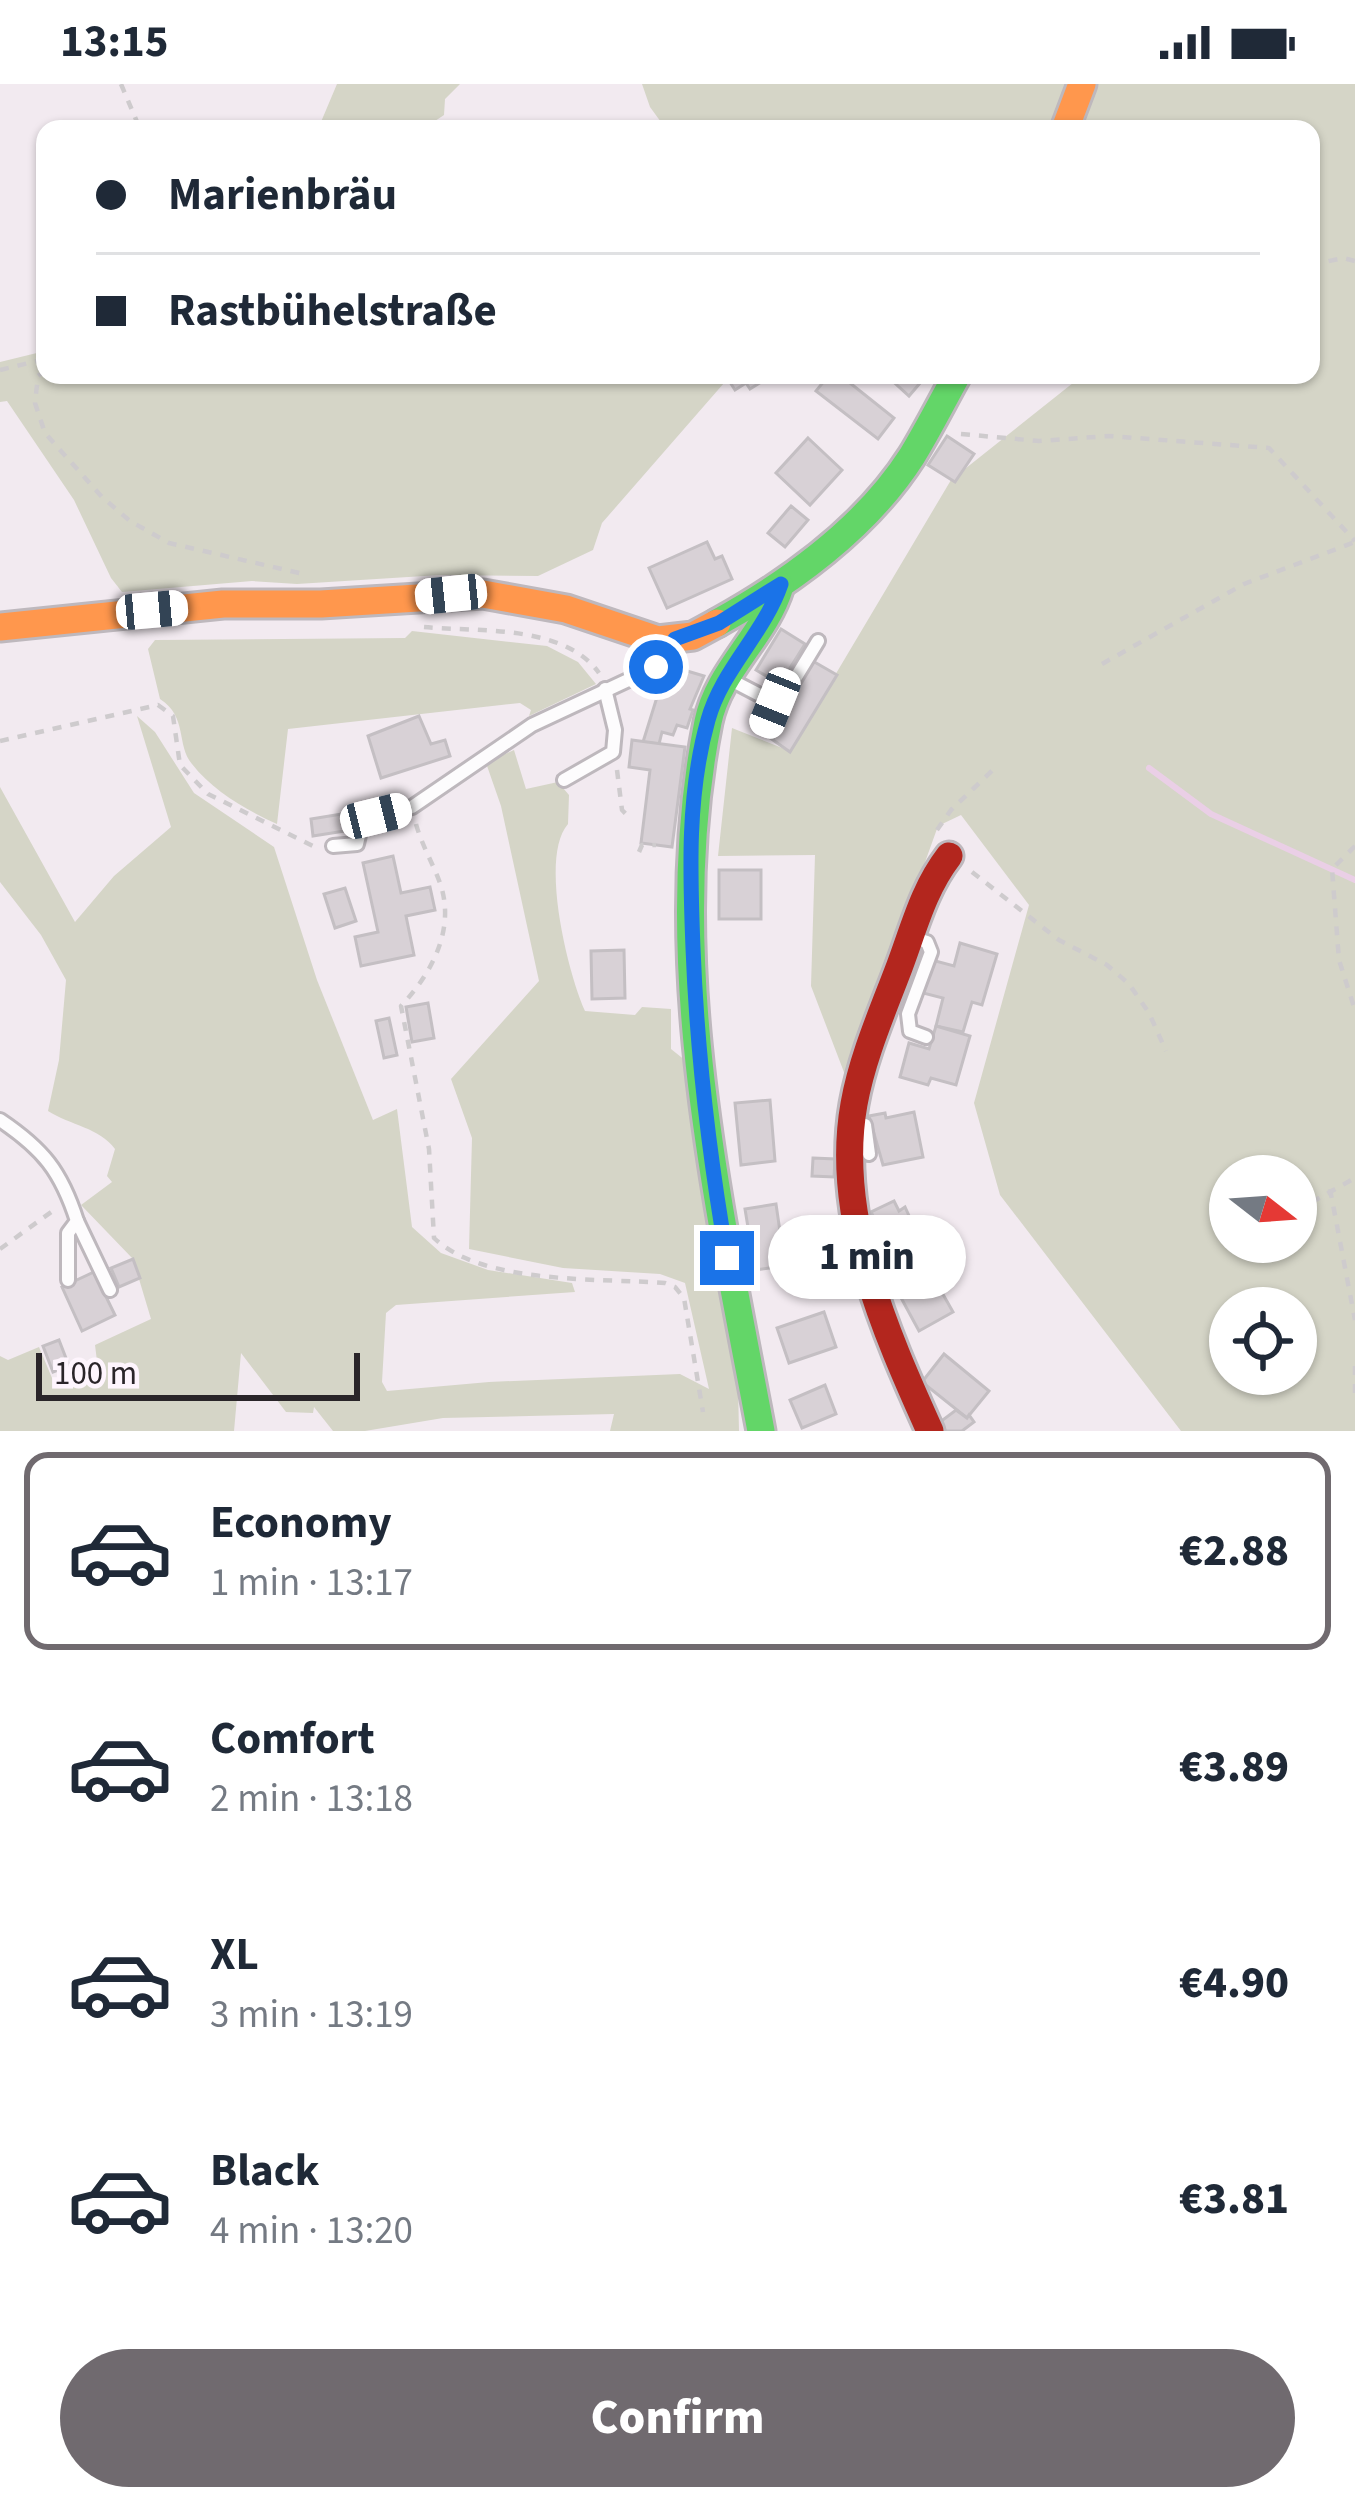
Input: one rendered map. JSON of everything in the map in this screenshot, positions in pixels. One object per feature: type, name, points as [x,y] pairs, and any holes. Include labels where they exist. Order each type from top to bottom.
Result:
[{"type":"street","points":[[1068,120],[1082,84]]},
{"type":"street","points":[[0,627],[224,604],[321,604],[483,594],[566,609],[638,636],[675,639],[719,623],[781,584],[845,534],[896,479],[952,384]]},
{"type":"street","points":[[760,1431],[711,1165],[698,1038],[689,863],[702,744],[718,691],[774,606],[781,584]]},
{"type":"street","points":[[929,1431],[905,1377],[852,1197],[847,1153],[860,1082],[929,882],[949,856]]},
{"type":"lane","points":[[333,847],[357,844],[360,831],[376,816],[412,807],[532,725],[656,667],[675,639]]},
{"type":"lane","points":[[765,726],[775,703],[784,697],[818,641]]},
{"type":"lane","points":[[726,677],[775,703]]},
{"type":"lane","points":[[564,780],[613,752],[615,730],[605,689]]},
{"type":"lane","points":[[913,937],[931,945],[908,1014],[910,1030],[926,1037]]},
{"type":"lane","points":[[860,1082],[868,1154]]},
{"type":"lane","points":[[0,1120],[34,1143],[63,1181],[76,1221],[110,1290]]},
{"type":"lane","points":[[68,1280],[68,1233],[76,1221]]},
{"type":"path","points":[[121,84],[136,120]]},
{"type":"path","points":[[1320,263],[1342,258],[1355,261]]},
{"type":"path","points":[[0,370],[36,361]]},
{"type":"path","points":[[37,384],[35,404],[45,433],[130,521],[170,543],[319,577]]},
{"type":"path","points":[[961,434],[1039,441],[1109,436],[1269,448],[1355,542],[1244,584],[1102,664]]},
{"type":"path","points":[[409,626],[551,640],[589,659],[605,689]]},
{"type":"path","points":[[0,741],[158,705],[172,716],[180,765],[208,794],[324,851],[333,847]]},
{"type":"path","points":[[613,752],[622,810],[630,818]]},
{"type":"path","points":[[412,807],[446,910],[439,950],[401,1006],[429,1149],[434,1238],[465,1257],[496,1267],[675,1287],[684,1298],[703,1412]]},
{"type":"path","points":[[640,852],[642,845],[656,845]]},
{"type":"path","points":[[1355,846],[1332,869],[1331,899],[1339,960],[1355,1010]]},
{"type":"path","points":[[949,856],[1059,940],[1107,965],[1129,984],[1166,1051]]},
{"type":"path","points":[[1317,1197],[1355,1178]]},
{"type":"path","points":[[1330,1189],[1355,1320]]},
{"type":"path","points":[[0,1249],[70,1199]]},
{"type":"path","points":[[1355,1366],[1355,1395]]},
{"type":"shaded area","points":[[337,84],[460,84],[445,99],[444,115],[436,120],[322,120]]},
{"type":"shaded area","points":[[642,84],[1355,84],[1355,1431],[1181,1431],[1000,1195],[974,1103],[1029,905],[961,815],[938,826],[847,1080],[811,986],[815,855],[718,856],[732,728],[790,751],[951,480],[1072,384],[1320,384],[1320,120],[659,120]]},
{"type":"shaded area","points":[[36,353],[36,384],[723,384],[602,523],[593,550],[538,576],[440,575],[297,584],[252,581],[122,592],[74,500],[7,401],[0,402],[0,362]]},
{"type":"shaded area","points":[[412,631],[547,646],[578,662],[596,684],[529,716],[531,710],[520,703],[288,729],[277,824],[231,799],[192,764],[175,714],[160,699],[148,649],[155,640],[405,638]]},
{"type":"shaded area","points":[[137,716],[155,732],[194,793],[274,847],[317,980],[373,1120],[397,1109],[412,1227],[441,1253],[488,1270],[572,1283],[575,1292],[396,1305],[386,1313],[382,1382],[387,1391],[680,1374],[709,1389],[685,1283],[660,1274],[563,1268],[469,1249],[472,1138],[451,1079],[539,981],[501,806],[486,763],[514,750],[526,789],[558,782],[569,795],[556,888],[571,970],[585,1011],[635,1015],[642,1007],[671,1009],[671,1049],[691,1065],[738,1387],[739,1431],[610,1431],[614,1414],[443,1418],[365,1431],[333,1431],[314,1407],[313,1413],[286,1412],[241,1353],[234,1431],[0,1431],[0,1356],[8,1360],[39,1347],[52,1378],[69,1386],[98,1369],[95,1345],[151,1319],[133,1259],[81,1205],[112,1182],[107,1176],[115,1149],[93,1131],[48,1111],[59,1060],[66,980],[41,935],[0,882],[0,787],[75,922],[114,876],[171,827]]},
{"type":"building","points":[[822,384],[851,384],[894,418],[878,439],[816,391]]},
{"type":"building","points":[[896,384],[919,384],[909,396]]},
{"type":"building","points":[[947,436],[974,454],[955,482],[928,465]]},
{"type":"building","points":[[808,438],[842,470],[810,505],[776,473]]},
{"type":"building","points":[[791,506],[808,520],[785,547],[768,533]]},
{"type":"building","points":[[707,542],[715,559],[722,556],[732,579],[667,608],[649,568]]},
{"type":"building","points":[[781,629],[805,644],[780,684],[756,670]]},
{"type":"building","points":[[811,660],[837,675],[790,752],[766,735]]},
{"type":"building","points":[[667,665],[704,676],[687,728],[677,725],[673,735],[662,732],[659,744],[643,742]]},
{"type":"building","points":[[419,716],[431,744],[445,740],[450,756],[381,778],[368,736]]},
{"type":"building","points":[[632,740],[685,747],[672,847],[641,843],[650,770],[629,767]]},
{"type":"building","points":[[348,813],[351,830],[313,836],[311,819]]},
{"type":"building","points":[[393,856],[401,893],[430,887],[435,910],[406,916],[414,955],[361,966],[355,937],[378,932],[363,863]]},
{"type":"building","points":[[719,870],[761,870],[761,919],[719,919]]},
{"type":"building","points":[[345,888],[356,921],[335,928],[324,894]]},
{"type":"building","points":[[960,943],[997,954],[982,1005],[972,1002],[963,1032],[936,1026],[943,998],[923,993],[932,960],[954,966]]},
{"type":"building","points":[[624,950],[625,998],[592,999],[591,951]]},
{"type":"building","points":[[428,1003],[434,1038],[412,1042],[406,1007]]},
{"type":"building","points":[[389,1018],[397,1055],[384,1058],[376,1021]]},
{"type":"building","points":[[936,1026],[970,1036],[956,1085],[931,1078],[928,1085],[900,1077],[909,1043],[929,1049]]},
{"type":"building","points":[[770,1100],[775,1161],[741,1165],[735,1103]]},
{"type":"building","points":[[914,1112],[923,1157],[883,1165],[869,1116]]},
{"type":"building","points":[[813,1158],[835,1159],[834,1177],[812,1176]]},
{"type":"building","points":[[894,1201],[899,1211],[905,1207],[909,1231],[886,1242],[871,1212]]},
{"type":"building","points":[[776,1204],[785,1266],[755,1270],[745,1209]]},
{"type":"building","points":[[905,1240],[911,1254],[903,1258],[911,1275],[889,1286],[871,1249]]},
{"type":"building","points":[[133,1259],[140,1278],[119,1287],[111,1268]]},
{"type":"building","points":[[94,1272],[115,1315],[82,1331],[62,1287]]},
{"type":"building","points":[[932,1275],[953,1312],[919,1331],[899,1294]]},
{"type":"building","points":[[824,1312],[836,1347],[789,1363],[777,1328]]},
{"type":"building","points":[[59,1340],[69,1366],[53,1372],[43,1346]]},
{"type":"building","points":[[944,1354],[989,1391],[967,1418],[922,1382]]},
{"type":"building","points":[[825,1385],[836,1414],[802,1428],[790,1400]]},
{"type":"building","points":[[956,1410],[974,1422],[962,1431],[946,1431],[940,1422]]},
{"type":"waterway","points":[[1149,768],[1211,814],[1355,880]]},
{"type":"traffic: fast","points":[[717,623],[799,571],[873,507],[912,456],[952,384]]},
{"type":"traffic: fast","points":[[761,1431],[701,1078],[690,899],[695,810],[713,704],[780,586]]},
{"type":"traffic: slow","points":[[1068,120],[1082,84]]},
{"type":"traffic: slow","points":[[0,627],[223,604],[321,604],[483,594],[566,609],[658,640],[693,636],[717,623]]},
{"type":"traffic: jam","points":[[930,1431],[868,1272],[857,1230],[850,1146],[857,1087],[873,1037],[925,898],[949,856]]},
{"type":"route","points":[[656,667],[675,639],[719,623],[781,584],[774,606],[718,691],[708,719],[689,863],[698,1038],[711,1165],[727,1258]]}]
